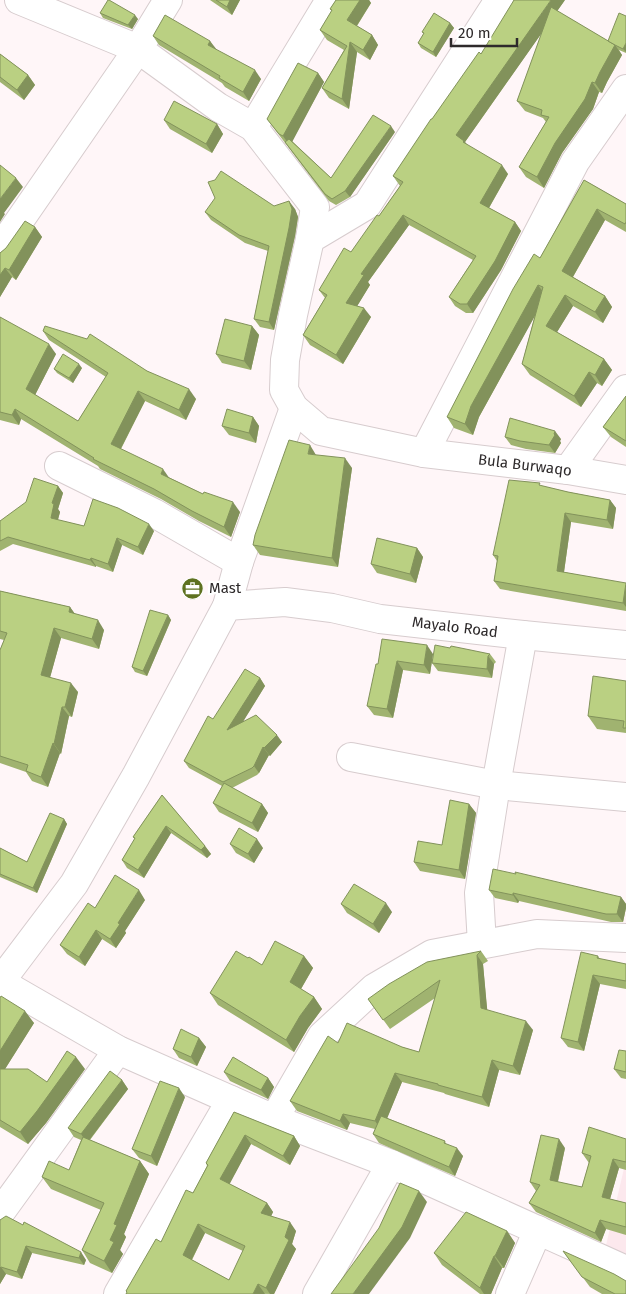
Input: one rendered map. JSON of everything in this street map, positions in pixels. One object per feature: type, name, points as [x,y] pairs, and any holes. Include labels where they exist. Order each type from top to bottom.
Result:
[{"type":"street","points":[[20,0],[138,49],[218,107],[253,127],[315,207],[285,360],[284,390],[294,408],[239,562],[227,606],[136,776],[74,884],[0,982],[118,1050],[274,1119],[391,1164],[626,1270]]},
{"type":"street","points":[[0,249],[138,49],[168,0]]},
{"type":"street","points":[[253,127],[330,0]]},
{"type":"street","points":[[310,238],[366,205],[499,0]]},
{"type":"street","points":[[424,453],[575,162],[626,89]]},
{"type":"street","points":[[568,470],[626,389]]},
{"type":"street","name":"Bula Burwaqo","points":[[294,408],[321,431],[424,453],[568,470],[626,480]]},
{"type":"street","points":[[59,466],[154,513],[239,562]]},
{"type":"street","name":"Mayalo Road","points":[[227,606],[285,602],[332,608],[380,619],[626,645]]},
{"type":"street","points":[[482,944],[479,893],[522,635]]},
{"type":"street","points":[[351,756],[496,785],[626,797]]},
{"type":"street","points":[[274,1119],[322,1036],[374,988],[432,954],[537,934],[626,938]]},
{"type":"street","points":[[0,1213],[118,1050]]},
{"type":"street","points":[[118,1294],[231,1100]]},
{"type":"street","points":[[317,1294],[391,1164]]},
{"type":"street","points":[[510,1294],[538,1230]]},
{"type":"shaded area","points":[[626,1160],[626,1264],[604,1254]]},
{"type":"building","points":[[108,0],[135,15],[128,25],[100,13]]},
{"type":"building","points":[[216,0],[230,0],[227,7]]},
{"type":"building","points":[[336,0],[360,0],[347,20],[372,35],[363,50],[350,42],[342,99],[322,88],[347,46],[320,30]]},
{"type":"building","points":[[514,0],[551,0],[456,135],[463,142],[502,165],[480,203],[515,222],[495,261],[467,304],[460,304],[449,297],[476,256],[403,215],[361,274],[364,275],[346,303],[364,308],[336,355],[303,335],[327,295],[319,290],[344,248],[351,252],[403,182],[393,176],[479,52],[481,54]]},
{"type":"building","points":[[551,7],[615,45],[595,83],[592,82],[585,99],[555,143],[537,177],[519,167],[549,117],[541,115],[542,110],[517,101]]},
{"type":"building","points":[[434,13],[450,23],[433,52],[418,43],[424,33],[422,32]]},
{"type":"building","points":[[619,13],[626,16],[626,43],[623,49],[608,41]]},
{"type":"building","points":[[165,15],[210,41],[208,45],[255,70],[243,92],[153,36]]},
{"type":"building","points":[[0,54],[28,75],[17,90],[0,77]]},
{"type":"building","points":[[298,63],[318,73],[283,136],[279,134],[267,119]]},
{"type":"building","points":[[174,101],[217,124],[206,144],[164,120]]},
{"type":"building","points":[[373,115],[391,126],[345,191],[332,199],[325,194],[285,142],[289,139],[331,178]]},
{"type":"building","points":[[0,165],[16,178],[0,199]]},
{"type":"building","points":[[221,171],[274,206],[289,201],[292,209],[269,322],[254,319],[269,246],[239,235],[205,212],[215,198],[208,182],[215,180]]},
{"type":"building","points":[[584,180],[626,204],[626,222],[625,224],[597,209],[562,271],[605,296],[595,312],[565,295],[546,326],[604,359],[595,375],[589,372],[574,396],[522,364],[543,287],[538,285],[471,406],[465,424],[447,417],[513,289],[534,254],[540,258]]},
{"type":"building","points":[[25,221],[35,227],[9,270],[5,268],[0,275],[0,253],[6,248]]},
{"type":"building","points":[[0,317],[49,344],[26,389],[78,421],[108,373],[43,331],[45,326],[87,339],[90,334],[147,371],[189,389],[179,410],[138,391],[111,444],[163,469],[161,474],[203,494],[204,492],[233,502],[224,527],[93,459],[15,409],[12,415],[0,412]]},
{"type":"building","points":[[225,319],[252,326],[244,361],[216,354]]},
{"type":"building","points":[[63,354],[79,364],[69,378],[54,369]]},
{"type":"building","points":[[626,396],[626,441],[603,427]]},
{"type":"building","points":[[227,409],[253,417],[249,433],[222,426]]},
{"type":"building","points":[[510,418],[555,431],[555,435],[549,445],[505,437]]},
{"type":"building","points":[[289,440],[310,445],[308,454],[345,458],[332,558],[253,545]]},
{"type":"building","points":[[34,478],[58,486],[52,503],[54,504],[51,518],[84,526],[93,499],[118,508],[149,524],[138,547],[117,538],[108,564],[8,537],[0,541],[0,521],[26,502]]},
{"type":"building","points":[[509,480],[540,483],[539,485],[610,500],[607,520],[565,513],[557,571],[626,583],[623,603],[494,581],[498,556],[493,555]]},
{"type":"building","points":[[377,538],[417,548],[410,574],[371,564]]},
{"type":"building","points":[[0,591],[70,607],[69,612],[98,620],[92,639],[54,628],[41,675],[71,683],[65,707],[62,707],[54,744],[41,777],[26,771],[28,765],[0,756],[0,650],[7,633],[0,631]]},
{"type":"building","points":[[150,610],[168,615],[143,671],[132,667]]},
{"type":"building","points":[[382,639],[427,645],[424,665],[397,661],[387,709],[367,706],[376,664],[378,664]]},
{"type":"building","points":[[435,645],[450,648],[451,646],[490,654],[488,656],[487,669],[432,663]]},
{"type":"building","points":[[245,669],[260,678],[227,730],[256,715],[277,735],[263,747],[252,768],[223,782],[184,761],[208,716],[213,719]]},
{"type":"building","points":[[593,676],[626,681],[626,728],[623,728],[624,721],[588,716]]},
{"type":"building","points":[[224,783],[262,804],[252,823],[213,803]]},
{"type":"building","points":[[162,795],[205,846],[201,850],[166,826],[138,870],[122,860],[135,838],[133,837]]},
{"type":"building","points":[[450,800],[469,804],[459,870],[414,862],[418,841],[442,845]]},
{"type":"building","points":[[50,813],[64,819],[33,888],[0,874],[0,848],[27,862]]},
{"type":"building","points":[[239,828],[257,839],[248,854],[230,844]]},
{"type":"building","points":[[493,869],[516,874],[515,872],[621,897],[617,914],[606,914],[513,893],[513,895],[489,890]]},
{"type":"building","points":[[115,875],[139,890],[110,939],[96,930],[79,957],[60,945],[88,903],[95,908]]},
{"type":"building","points":[[354,884],[386,903],[373,924],[341,904]]},
{"type":"building","points":[[275,941],[304,956],[290,982],[314,997],[286,1040],[210,993],[236,951],[262,965]]},
{"type":"building","points":[[481,951],[477,955],[481,1008],[526,1021],[513,1066],[492,1060],[482,1097],[395,1073],[375,1121],[343,1114],[340,1121],[290,1101],[328,1036],[338,1043],[347,1023],[402,1047],[419,1052],[440,980],[383,1020],[368,999],[389,984],[427,962]]},
{"type":"building","points":[[581,952],[598,956],[597,958],[626,964],[626,981],[593,975],[578,1042],[561,1038]]},
{"type":"building","points":[[1,996],[25,1011],[0,1051],[0,998]]},
{"type":"building","points":[[181,1029],[199,1038],[191,1057],[173,1049]]},
{"type":"building","points":[[619,1050],[626,1051],[626,1072],[614,1069]]},
{"type":"building","points":[[67,1051],[76,1057],[20,1132],[0,1120],[0,1069],[28,1069],[47,1082]]},
{"type":"building","points":[[233,1057],[268,1078],[261,1090],[224,1072]]},
{"type":"building","points":[[110,1071],[122,1080],[81,1134],[68,1128]]},
{"type":"building","points":[[160,1081],[179,1088],[151,1156],[132,1149]]},
{"type":"building","points":[[234,1112],[294,1136],[283,1156],[245,1135],[220,1179],[267,1203],[261,1213],[290,1222],[285,1237],[289,1240],[266,1288],[258,1284],[253,1294],[126,1294],[156,1239],[161,1242],[186,1190],[193,1193],[208,1165],[206,1163]],"holes":[[[198,1224],[245,1246],[229,1280],[183,1255]]]},
{"type":"building","points":[[381,1116],[445,1141],[444,1143],[457,1148],[449,1167],[373,1134]]},
{"type":"building","points":[[589,1127],[626,1139],[626,1162],[613,1159],[602,1197],[626,1203],[626,1227],[600,1220],[595,1233],[529,1203],[540,1185],[530,1182],[541,1135],[559,1139],[550,1180],[582,1187],[591,1156],[582,1153]]},
{"type":"building","points":[[83,1137],[140,1161],[114,1224],[117,1225],[110,1240],[114,1242],[104,1261],[82,1250],[104,1203],[42,1177],[49,1161],[69,1170]]},
{"type":"building","points":[[400,1183],[419,1191],[402,1227],[353,1294],[331,1294],[379,1228]]},
{"type":"building","points":[[466,1212],[507,1231],[480,1288],[434,1253]]},
{"type":"building","points":[[6,1216],[23,1225],[24,1222],[81,1252],[79,1258],[26,1246],[17,1272],[0,1268],[0,1220]]},
{"type":"building","points":[[563,1251],[626,1281],[626,1294],[615,1294],[582,1277]]},
{"type":"place","name":"Mast","points":[[193,588]]}]
